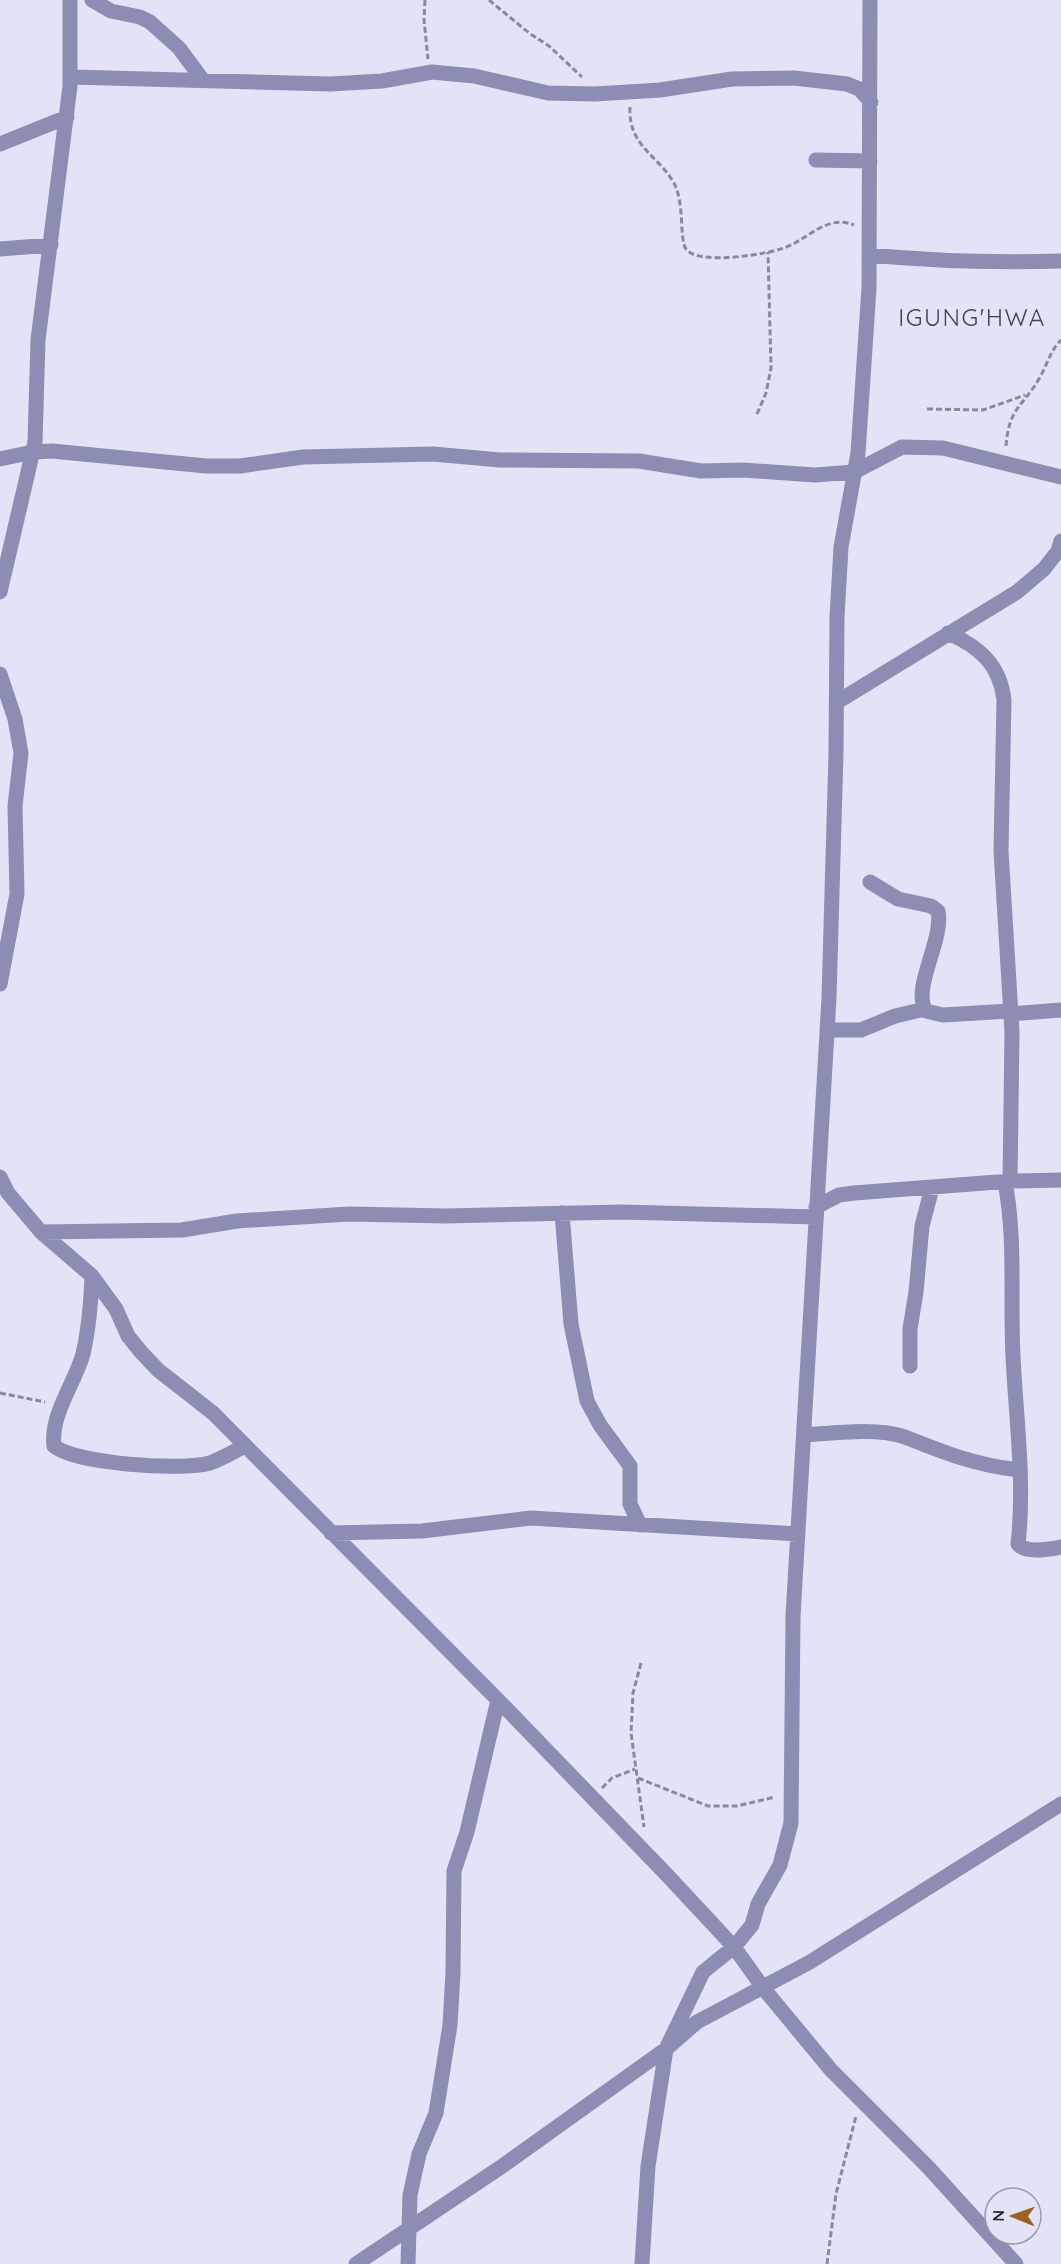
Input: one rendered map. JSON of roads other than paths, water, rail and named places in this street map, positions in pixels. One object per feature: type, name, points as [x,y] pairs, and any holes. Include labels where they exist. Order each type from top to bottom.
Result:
[{"type":"street","points":[[0,592],[6,543],[33,452],[38,340],[67,117],[70,77],[70,0]]},
{"type":"street","points":[[92,0],[111,10],[140,17],[150,22],[179,48],[202,79]]},
{"type":"street","points":[[642,2264],[648,2166],[666,2049],[703,1972],[734,1947],[752,1924],[767,1884],[780,1865],[791,1823],[793,1616],[826,1030],[837,702],[837,617],[841,547],[861,421],[869,255],[870,0]]},
{"type":"street","points":[[70,77],[354,83],[432,72],[474,76],[548,93],[636,92],[732,79],[816,79],[859,89],[871,102]]},
{"type":"street","points":[[0,144],[67,117]]},
{"type":"street","points":[[816,160],[870,161]]},
{"type":"street","points":[[0,249],[51,245]]},
{"type":"street","points":[[869,255],[989,263],[1061,261]]},
{"type":"street","points":[[0,459],[33,452],[52,451],[206,466],[240,466],[303,457],[434,454],[500,460],[639,460],[701,471],[744,470],[781,474],[854,472],[902,447],[943,448],[1059,477],[1061,492]]},
{"type":"street","points":[[837,702],[1017,592],[1044,569],[1058,551],[1061,541]]},
{"type":"street","points":[[948,633],[984,654],[997,670],[1002,687],[1005,730],[1001,851],[1010,1012],[1007,1181],[1014,1265],[1013,1355],[1022,1514],[1019,1547],[1033,1550],[1061,1547]]},
{"type":"street","points":[[0,674],[15,718],[21,753],[15,807],[17,894],[0,984]]},
{"type":"street","points":[[870,882],[898,899],[932,906],[938,910],[938,936],[923,990],[925,1010]]},
{"type":"street","points":[[826,1030],[861,1030],[895,1016],[925,1010],[943,1015],[1061,1011]]},
{"type":"street","points":[[0,1178],[8,1193],[41,1232],[92,1276],[116,1309],[128,1336],[141,1352],[158,1370],[213,1413],[243,1447],[498,1700],[592,1797],[734,1947],[764,1989],[831,2070],[928,2167],[1016,2264]]},
{"type":"street","points":[[41,1232],[182,1230],[237,1221],[318,1215],[816,1212],[838,1195],[1007,1181],[1061,1180]]},
{"type":"street","points":[[910,1366],[910,1329],[922,1226],[932,1188]]},
{"type":"street","points":[[562,1213],[571,1324],[587,1401],[600,1425],[630,1466],[630,1504],[640,1525]]},
{"type":"street","points":[[92,1276],[88,1330],[82,1355],[53,1436],[54,1446],[62,1452],[82,1459],[191,1466],[210,1463],[243,1447]]},
{"type":"street","points":[[804,1435],[886,1433],[905,1437],[952,1457],[1019,1470]]},
{"type":"street","points":[[331,1533],[422,1531],[531,1518],[718,1532],[798,1534]]},
{"type":"street","points":[[408,2264],[410,2195],[419,2154],[436,2113],[446,2056],[453,1973],[454,1871],[467,1832],[498,1700]]},
{"type":"street","points":[[356,2264],[666,2049],[697,2022],[755,1989],[764,1989],[770,1982],[810,1962],[1061,1804]]},
{"type":"district","name":"IGUNG'HWA","points":[[972,317]]}]
